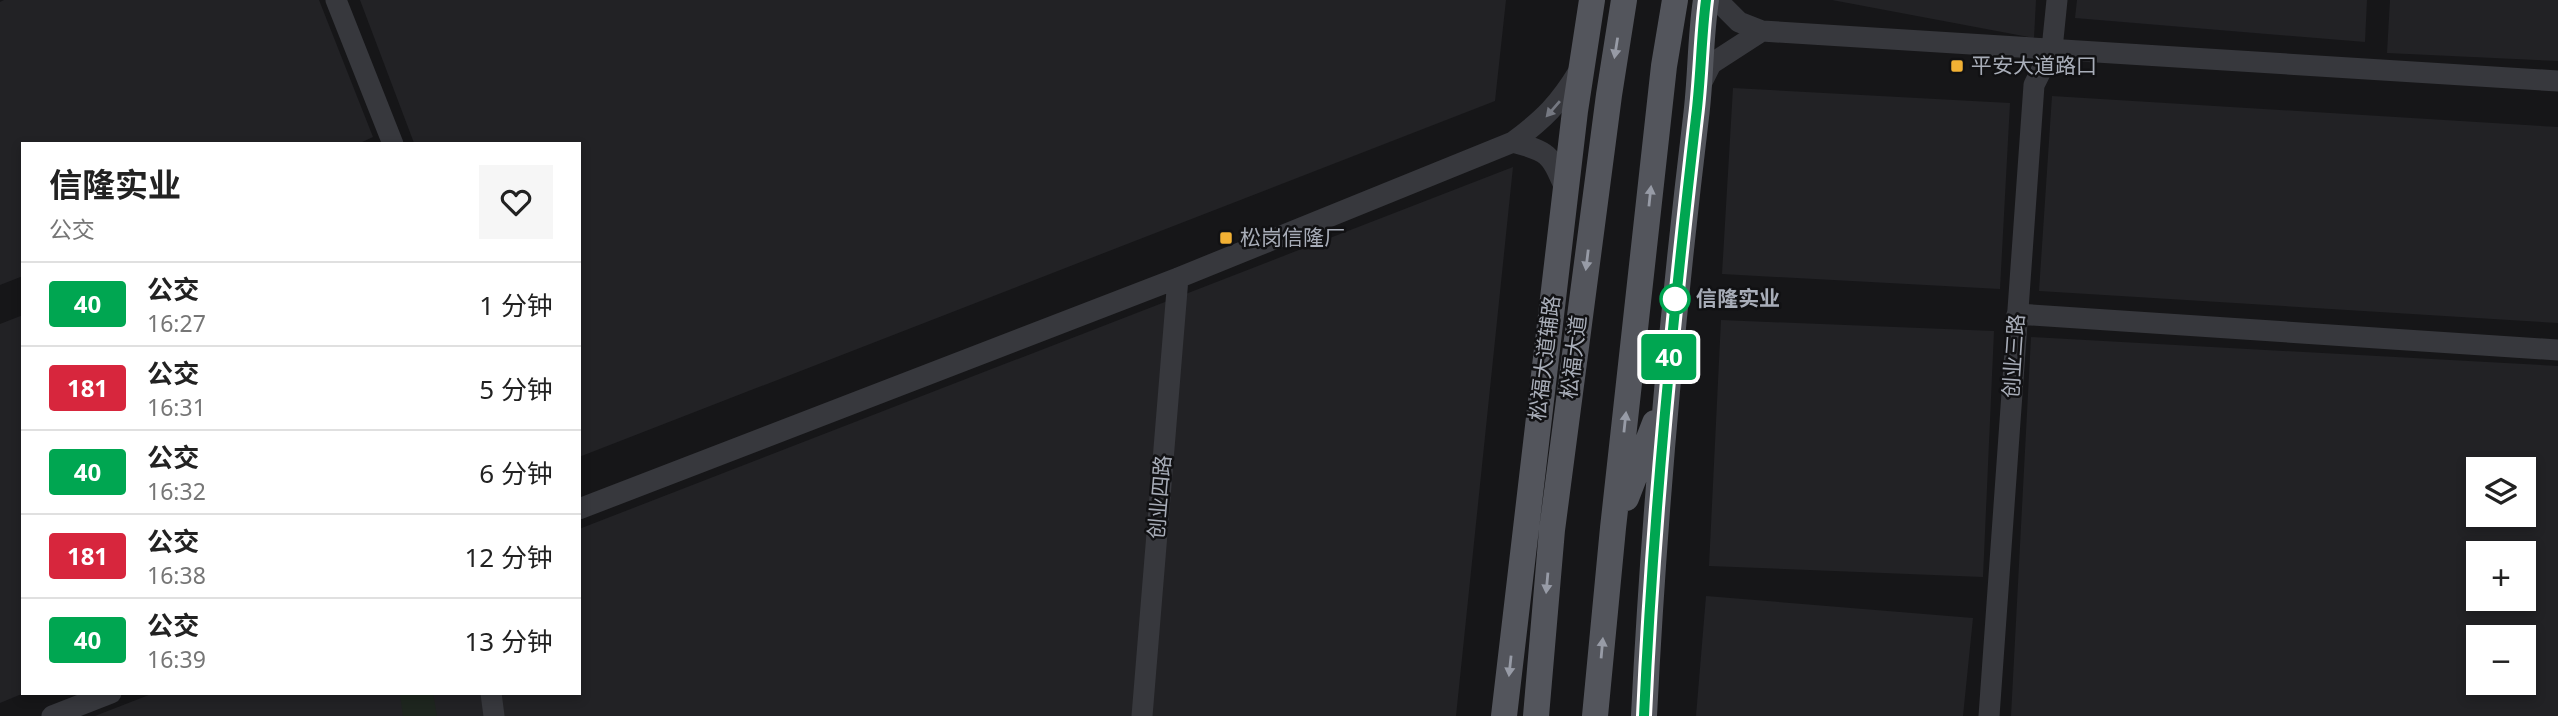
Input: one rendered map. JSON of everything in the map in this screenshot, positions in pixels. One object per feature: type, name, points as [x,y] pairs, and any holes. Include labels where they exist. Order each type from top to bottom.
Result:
[{"type":"main road","name":"松福大道辅路","points":[[1504,716],[1565,188],[1592,0]]},
{"type":"main road","name":"松福大道","points":[[1536,716],[1552,530],[1623,0]]},
{"type":"main road","points":[[1595,716],[1664,66],[1675,0]]},
{"type":"main road","points":[[1644,716],[1665,398],[1706,0]]},
{"type":"main road","points":[[1613,528],[1665,398]]},
{"type":"main road","points":[[1539,404],[1552,530]]},
{"type":"street","points":[[336,0],[392,142]]},
{"type":"street","points":[[1717,0],[1739,22],[1762,31],[2558,81]]},
{"type":"street","name":"创业三路","points":[[1989,716],[2034,85],[2052,49],[2057,0]]},
{"type":"street","points":[[1698,92],[1712,64],[1762,31]]},
{"type":"street","points":[[581,508],[1178,278],[1513,142],[1547,116],[1567,92],[1582,66]]},
{"type":"street","points":[[1513,142],[1542,150],[1555,165],[1565,188]]},
{"type":"street","name":"创业四路","points":[[1142,716],[1178,278]]},
{"type":"street","points":[[2017,314],[2558,350]]},
{"type":"street","points":[[52,716],[106,695]]},
{"type":"street","points":[[491,695],[494,716]]},
{"type":"shaded area","points":[[319,0],[373,137],[362,142],[21,142],[21,277],[0,285],[0,2]]},
{"type":"shaded area","points":[[360,0],[1506,0],[1495,101],[581,456],[581,142],[414,142]]},
{"type":"shaded area","points":[[1832,0],[2036,0],[2034,38]]},
{"type":"shaded area","points":[[2077,0],[2367,0],[2365,42],[2075,18]]},
{"type":"shaded area","points":[[2390,0],[2558,0],[2558,61],[2387,53]]},
{"type":"shaded area","points":[[1733,88],[2010,103],[2000,289],[1722,274]]},
{"type":"shaded area","points":[[2052,96],[2558,127],[2558,323],[2039,291]]},
{"type":"shaded area","points":[[1513,167],[1456,716],[95,716],[149,695],[581,695],[581,528]]},
{"type":"shaded area","points":[[21,316],[21,694],[0,703],[0,324]]},
{"type":"shaded area","points":[[1721,320],[1994,331],[1983,577],[1709,566]]},
{"type":"shaded area","points":[[2031,337],[2558,366],[2558,716],[2011,716]]},
{"type":"shaded area","points":[[1706,596],[1973,618],[1963,716],[1696,716]]},
{"type":"shaded area","points":[[400,695],[433,695],[437,716],[403,716]]},
{"type":"bus line","name":"40","points":[[1644,716],[1665,398],[1697,112],[1701,34],[1706,0]]},
{"type":"place","name":"平安大道路口","points":[[1957,66]]},
{"type":"place","name":"松岗信隆厂","points":[[1226,238]]},
{"type":"place","name":"信隆实业","points":[[1675,299]]}]
